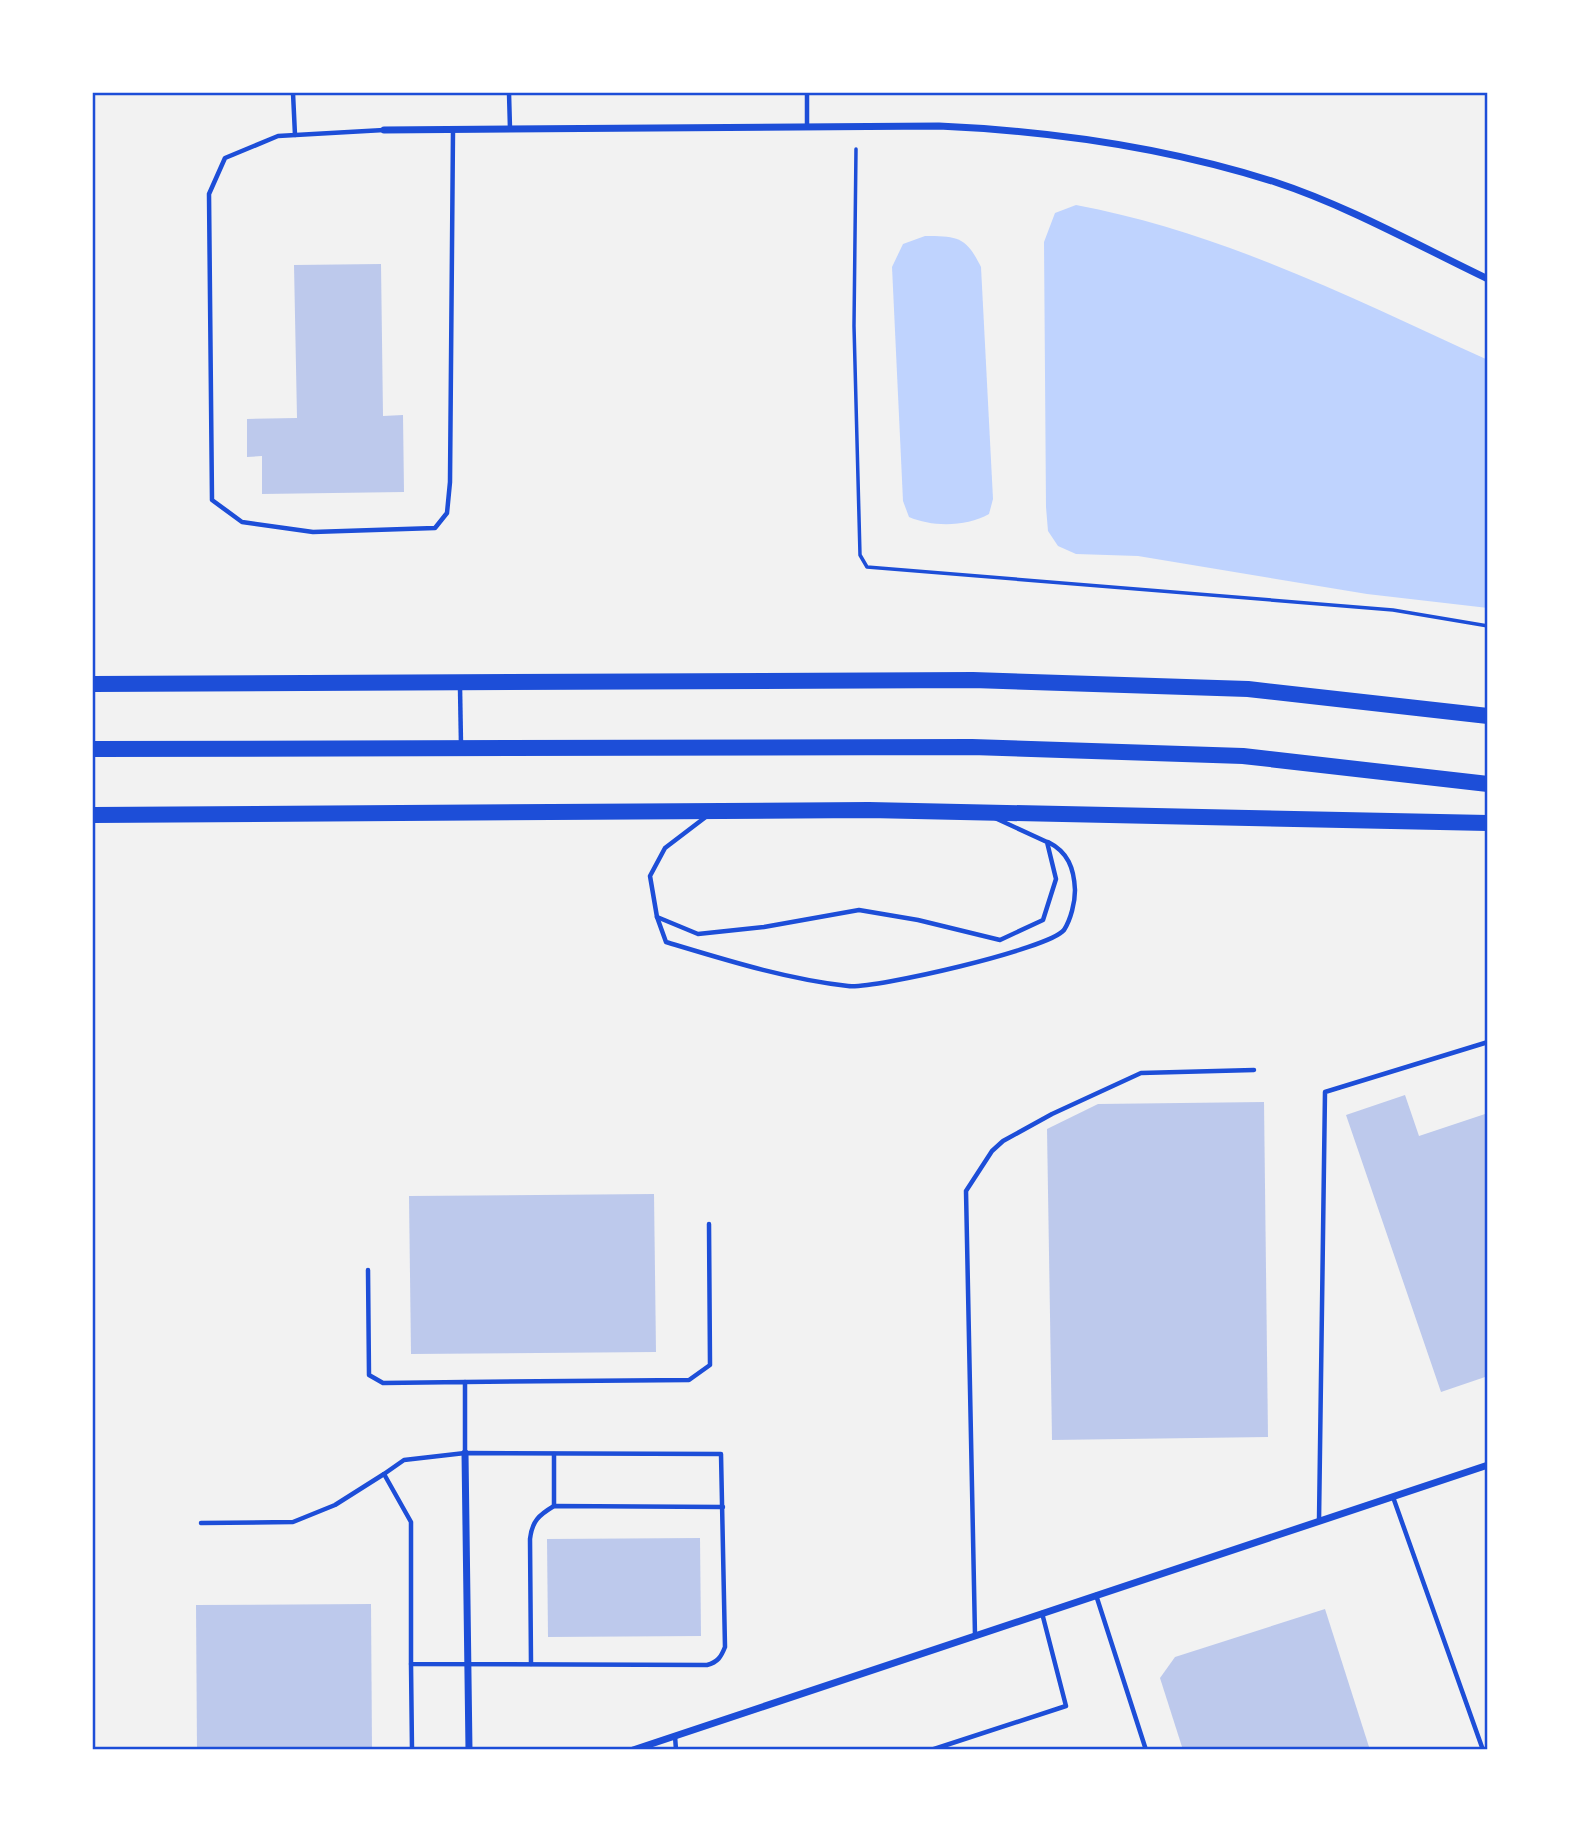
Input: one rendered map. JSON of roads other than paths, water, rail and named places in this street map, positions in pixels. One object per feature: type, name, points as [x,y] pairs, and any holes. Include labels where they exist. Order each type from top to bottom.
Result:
[{"type":"highway","points":[[93,684],[973,680],[1234,688],[1488,716]]},
{"type":"highway","points":[[93,749],[972,747],[1243,756],[1488,784]]},
{"type":"highway","points":[[93,815],[982,812],[1488,823]]},
{"type":"street","points":[[384,130],[939,126],[1027,130],[1191,158],[1277,183],[1488,279]]},
{"type":"street","points":[[465,1453],[469,1750]]},
{"type":"street","points":[[633,1750],[1488,1465]]},
{"type":"lane","points":[[293,93],[295,135]]},
{"type":"lane","points":[[509,93],[510,129]]},
{"type":"lane","points":[[807,93],[807,127]]},
{"type":"lane","points":[[384,130],[278,136],[225,158],[208,194],[212,500],[242,522],[313,533],[435,528],[447,513],[450,482],[453,129]]},
{"type":"lane","points":[[460,682],[461,750]]},
{"type":"lane","points":[[713,811],[665,848],[650,876],[657,917],[666,942],[783,976],[852,987],[990,959],[1042,943],[1063,931],[1075,902],[1074,873],[1062,850],[982,812]]},
{"type":"lane","points":[[657,917],[698,934],[764,927],[859,911],[918,920],[1000,940],[1043,920],[1056,879],[1047,842]]},
{"type":"lane","points":[[1319,1521],[1325,1093],[1488,1042]]},
{"type":"lane","points":[[975,1635],[966,1191],[992,1151],[1003,1141],[1052,1114],[1141,1073],[1254,1070]]},
{"type":"lane","points":[[368,1270],[369,1375],[383,1383],[690,1380],[710,1365],[709,1224]]},
{"type":"lane","points":[[465,1382],[465,1453]]},
{"type":"lane","points":[[201,1524],[293,1522],[335,1505],[404,1460],[465,1453],[721,1454],[725,1647],[715,1663],[671,1666],[411,1664]]},
{"type":"lane","points":[[554,1454],[554,1506]]},
{"type":"lane","points":[[384,1474],[411,1522],[412,1750]]},
{"type":"lane","points":[[1393,1497],[1483,1750]]},
{"type":"lane","points":[[531,1664],[532,1526],[539,1515],[554,1506],[724,1507]]},
{"type":"lane","points":[[1096,1594],[1146,1750]]},
{"type":"lane","points":[[931,1750],[1066,1706],[1042,1613]]},
{"type":"lane","points":[[675,1736],[676,1750]]},
{"type":"water","points":[[1076,205],[1183,232],[1235,250],[1337,291],[1488,360],[1488,608],[1367,594],[1138,556],[1076,554],[1058,546],[1048,531],[1046,507],[1044,242],[1055,213]]},
{"type":"water","points":[[925,236],[960,240],[971,249],[981,267],[993,499],[989,514],[960,523],[928,523],[909,517],[903,501],[892,267],[903,244]]}]
